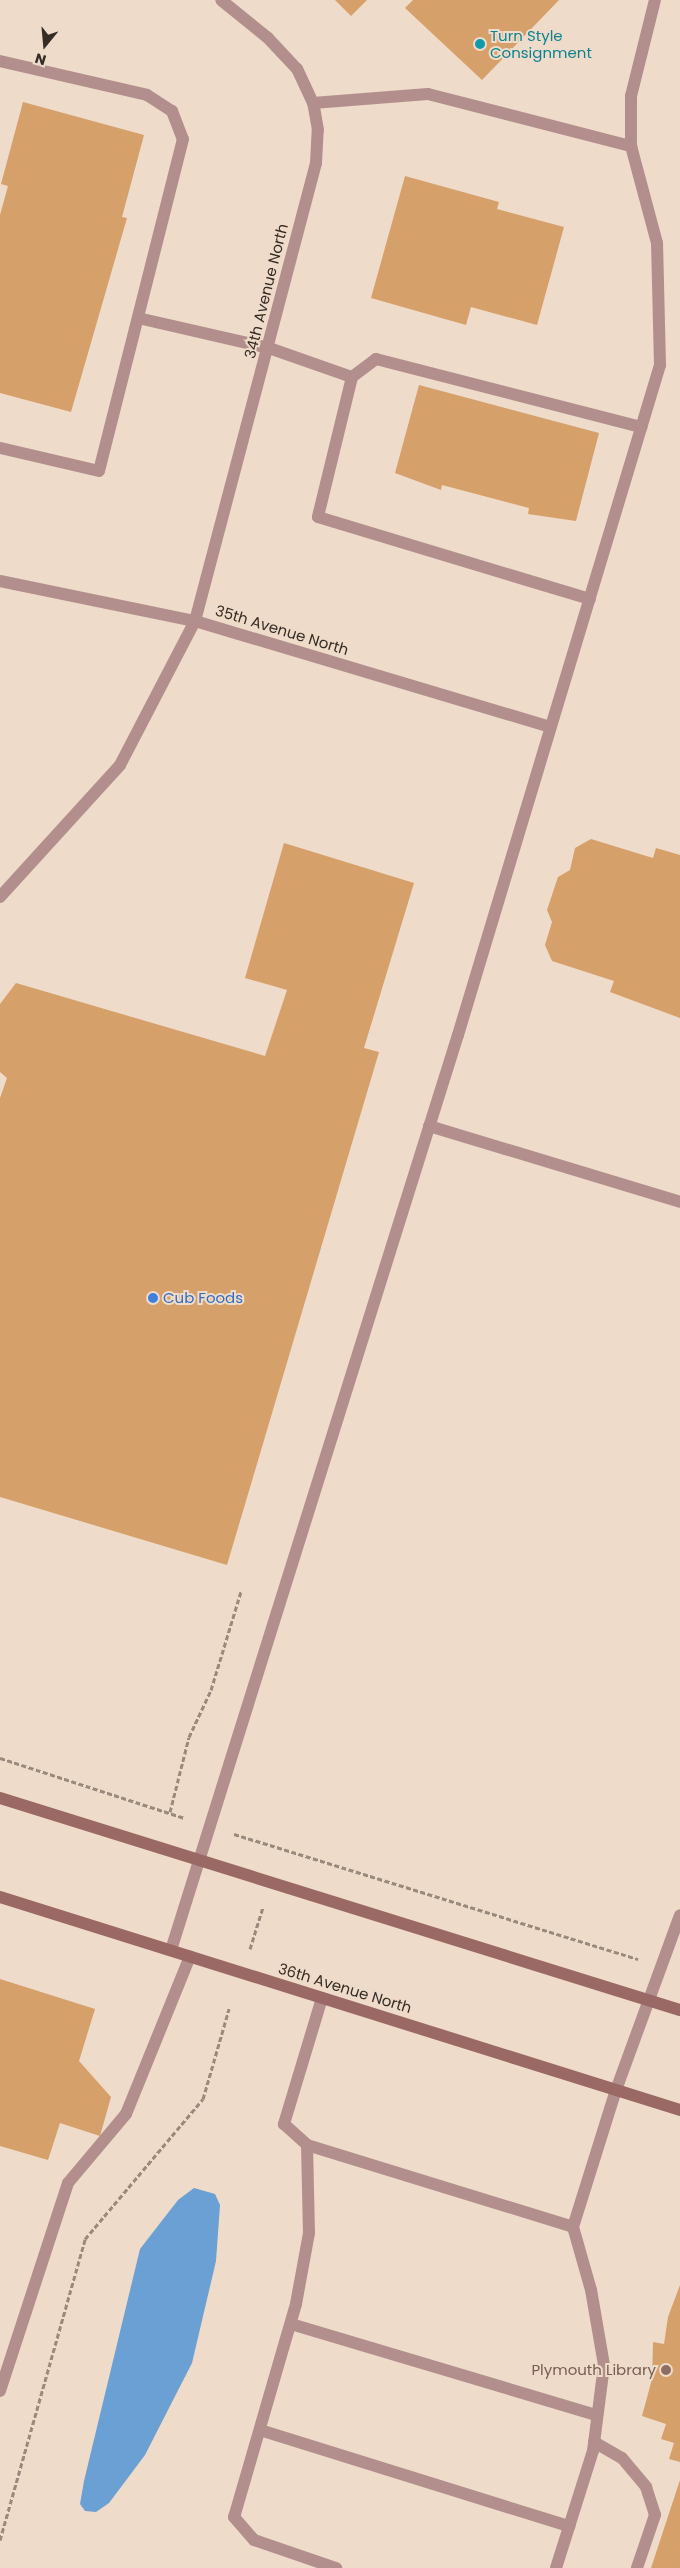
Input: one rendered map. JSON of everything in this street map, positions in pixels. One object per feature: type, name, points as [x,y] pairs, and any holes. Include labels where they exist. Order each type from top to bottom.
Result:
[{"type":"street","name":"34th Avenue North","points":[[0,897],[120,765],[195,621],[269,348],[316,163],[318,130],[313,103],[297,69],[268,38],[221,0]]},
{"type":"street","points":[[171,1950],[429,1126],[660,365],[657,243],[632,146],[631,96],[656,0]]},
{"type":"street","points":[[0,61],[147,95],[172,112],[183,139],[99,472],[0,448]]},
{"type":"street","points":[[313,103],[428,94],[632,146]]},
{"type":"street","points":[[138,318],[269,348],[352,377]]},
{"type":"street","points":[[590,599],[318,517],[352,377],[376,358],[642,427]]},
{"type":"street","name":"35th Avenue North","points":[[0,581],[195,621],[550,727]]},
{"type":"street","points":[[429,1126],[680,1202]]},
{"type":"street","points":[[0,1798],[680,2010]]},
{"type":"street","name":"36th Avenue North","points":[[0,1897],[680,2110]]},
{"type":"street","points":[[556,2568],[594,2442],[604,2366],[591,2290],[573,2227],[616,2090],[650,2001],[680,1914]]},
{"type":"street","points":[[0,2392],[68,2183],[126,2114],[190,1956]]},
{"type":"street","points":[[322,1998],[284,2124],[307,2145],[573,2227]]},
{"type":"street","points":[[307,2145],[309,2233],[291,2324],[234,2517],[254,2540],[336,2568]]},
{"type":"street","points":[[291,2324],[598,2415]]},
{"type":"street","points":[[260,2430],[570,2526]]},
{"type":"street","points":[[594,2442],[622,2458],[646,2488],[654,2516],[637,2568]]},
{"type":"path","points":[[170,1812],[189,1737],[211,1690],[241,1591]]},
{"type":"path","points":[[0,1758],[209,1826],[662,1966]]},
{"type":"path","points":[[249,1952],[264,1904]]},
{"type":"path","points":[[0,2540],[85,2239],[203,2099],[229,2009]]},
{"type":"water","points":[[194,2188],[215,2194],[220,2205],[216,2261],[192,2363],[145,2455],[109,2503],[96,2512],[85,2511],[80,2504],[84,2481],[140,2249],[178,2200]]},
{"type":"building","points":[[335,0],[367,0],[351,16]]},
{"type":"building","name":"Turn Style Consignment","points":[[413,0],[559,0],[482,80],[405,8]]},
{"type":"building","points":[[23,102],[144,135],[122,217],[127,218],[71,412],[0,393],[0,215],[8,186],[1,184]]},
{"type":"building","points":[[405,176],[499,202],[497,209],[564,227],[537,325],[471,307],[466,325],[371,298]]},
{"type":"building","points":[[419,385],[599,433],[576,521],[528,514],[529,508],[442,485],[441,490],[395,473]]},
{"type":"building","points":[[591,839],[653,858],[656,848],[680,855],[680,1018],[610,992],[614,981],[552,961],[545,945],[552,922],[547,910],[558,877],[570,870],[575,848]]},
{"type":"building","name":"Cub Foods","points":[[284,843],[414,883],[364,1048],[379,1052],[227,1565],[0,1497],[0,1098],[7,1078],[0,1072],[0,1004],[16,983],[265,1056],[287,990],[245,978]]},
{"type":"building","points":[[0,1979],[95,2009],[79,2061],[111,2097],[100,2136],[60,2123],[48,2160],[0,2146]]},
{"type":"building","name":"Plymouth Library","points":[[680,2285],[680,2462],[669,2459],[674,2443],[661,2439],[666,2424],[642,2416],[652,2379],[653,2342],[664,2344],[668,2317]]},
{"type":"building","points":[[680,2480],[680,2568],[651,2568]]},
{"type":"place","name":"Turn Style Consignment","points":[[480,44]]},
{"type":"place","name":"Cub Foods","points":[[153,1298]]},
{"type":"place","name":"Plymouth Library","points":[[666,2370]]}]
